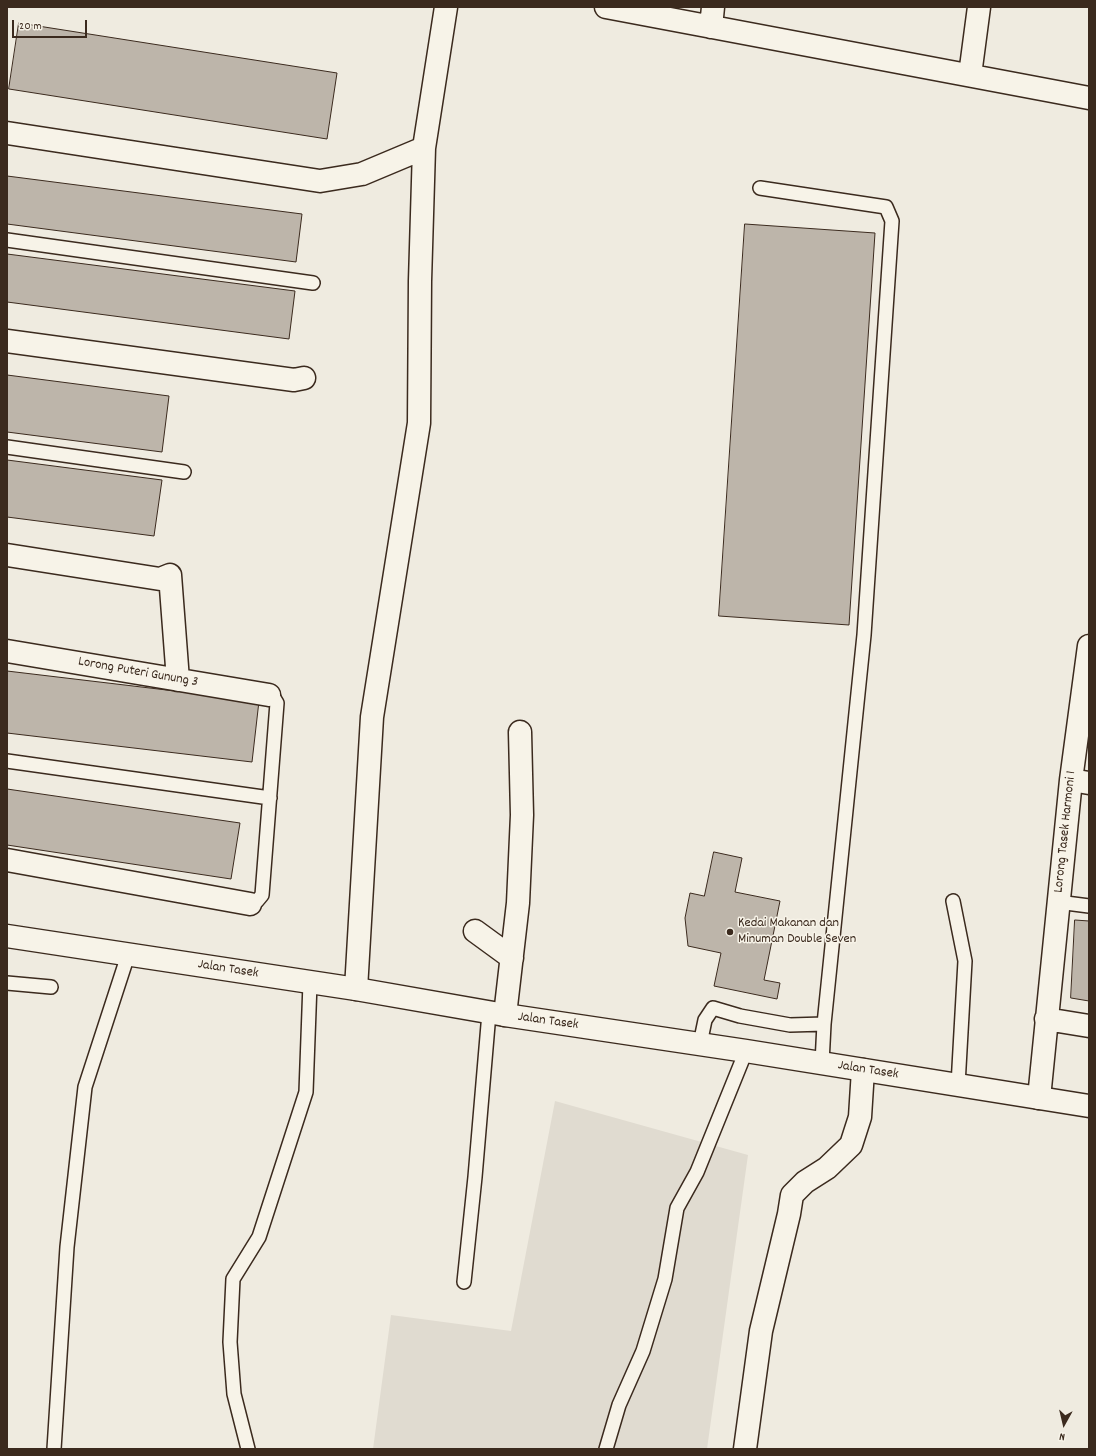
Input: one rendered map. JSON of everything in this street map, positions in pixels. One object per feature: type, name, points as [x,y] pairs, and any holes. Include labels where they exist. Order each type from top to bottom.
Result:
[{"type":"street","points":[[356,990],[372,717],[419,423],[420,281],[424,148],[446,7]]},
{"type":"street","points":[[606,7],[712,17],[970,75],[1089,98]]},
{"type":"street","points":[[970,75],[979,7]]},
{"type":"street","points":[[7,133],[320,181],[362,174],[424,148]]},
{"type":"street","points":[[7,341],[294,380],[304,378]]},
{"type":"street","points":[[7,555],[160,579],[170,575],[178,680]]},
{"type":"street","name":"Lorong Tasek Harmoni 1","points":[[1039,1098],[1058,902],[1080,781],[1089,646]]},
{"type":"street","name":"Lorong Puteri Gunung 3","points":[[7,651],[269,695]]},
{"type":"street","points":[[497,1014],[512,958],[518,903],[522,815],[520,732]]},
{"type":"street","points":[[7,860],[250,904]]},
{"type":"street","points":[[474,932],[512,958]]},
{"type":"street","name":"Jalan Tasek","points":[[7,936],[1089,1106]]},
{"type":"street","points":[[1046,1019],[1089,1026]]},
{"type":"street","points":[[745,1449],[761,1331],[789,1214],[792,1195],[805,1182],[827,1168],[851,1145],[860,1117],[863,1070]]},
{"type":"lane","points":[[760,188],[886,207],[892,221],[864,635],[824,1024],[822,1063]]},
{"type":"lane","points":[[7,240],[313,284]]},
{"type":"lane","points":[[7,447],[184,472]]},
{"type":"lane","points":[[250,904],[257,901],[262,895],[277,703],[274,698],[269,695]]},
{"type":"lane","points":[[7,761],[270,798]]},
{"type":"lane","points":[[953,901],[965,961],[958,1085]]},
{"type":"lane","points":[[1058,902],[1089,906]]},
{"type":"lane","points":[[54,1449],[67,1247],[85,1087],[128,955]]},
{"type":"lane","points":[[7,983],[51,987]]},
{"type":"lane","points":[[248,1449],[234,1394],[230,1342],[233,1279],[259,1237],[306,1092],[310,983]]},
{"type":"lane","points":[[700,1044],[705,1020],[713,1008],[740,1016],[790,1025],[824,1024]]},
{"type":"lane","points":[[464,1282],[475,1177],[497,1014]]},
{"type":"lane","points":[[606,1449],[619,1405],[644,1351],[665,1280],[677,1208],[697,1172],[746,1051]]},
{"type":"shaded area","points":[[555,1101],[748,1155],[707,1449],[373,1449],[391,1315],[511,1331]]},
{"type":"building","points":[[19,23],[337,73],[327,139],[9,89]]},
{"type":"building","points":[[7,176],[302,214],[296,262],[7,224]]},
{"type":"building","points":[[745,224],[875,233],[849,625],[719,616]]},
{"type":"building","points":[[7,254],[295,291],[289,339],[7,302]]},
{"type":"building","points":[[7,375],[169,396],[162,452],[7,432]]},
{"type":"building","points":[[7,460],[162,480],[154,536],[7,517]]},
{"type":"building","points":[[7,671],[259,701],[252,762],[7,733]]},
{"type":"building","points":[[7,789],[240,823],[231,879],[7,845]]},
{"type":"building","name":"Kedai Makanan dan Minuman Double Seven","points":[[714,852],[742,858],[735,892],[780,901],[764,980],[780,983],[777,999],[714,986],[721,953],[688,946],[685,918],[690,893],[704,896]]},
{"type":"building","points":[[1075,920],[1089,921],[1089,1001],[1071,998]]},
{"type":"place","name":"Kedai Makanan dan Minuman Double Seven","points":[[730,932]]}]
